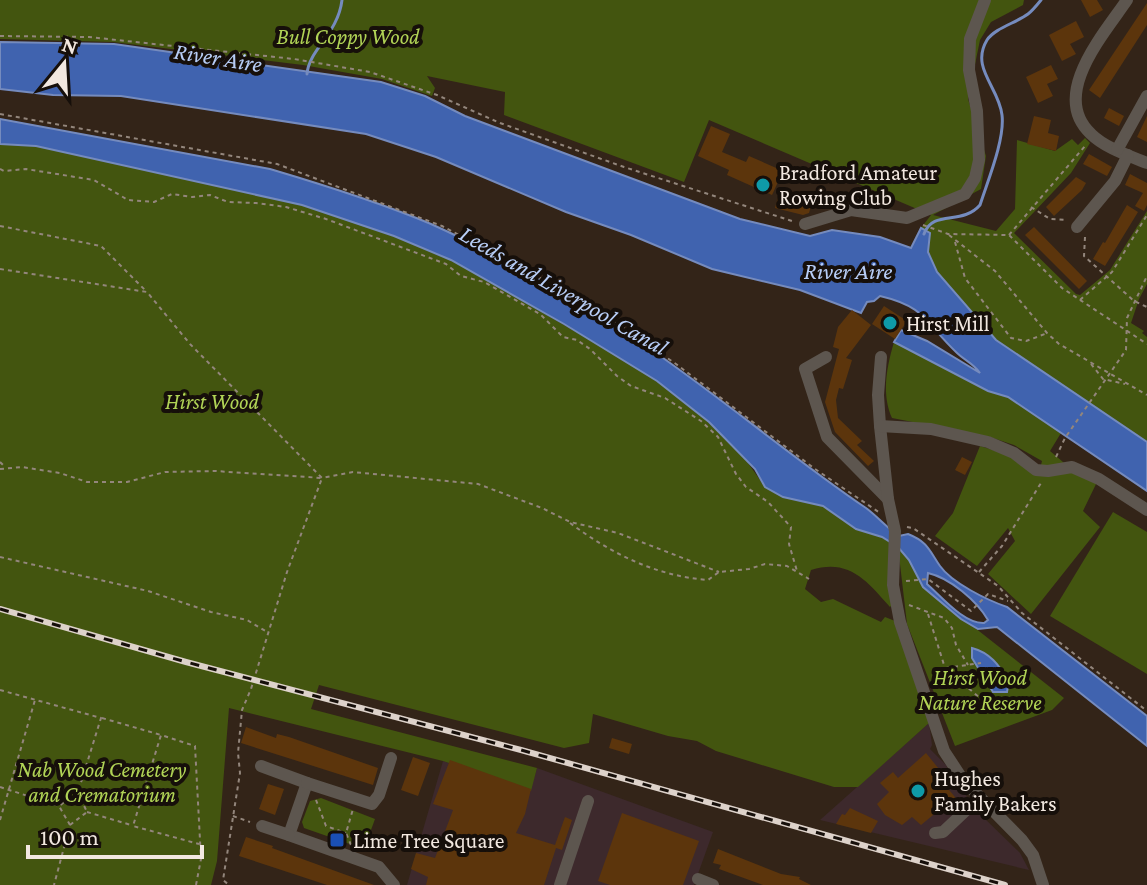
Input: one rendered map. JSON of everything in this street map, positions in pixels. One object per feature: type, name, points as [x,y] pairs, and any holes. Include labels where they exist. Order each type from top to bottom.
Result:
[{"type":"street","points":[[805,224],[851,210],[907,218],[965,194],[975,178],[979,160],[977,111],[969,70],[970,39],[985,0]]},
{"type":"street","points":[[1127,0],[1077,80],[1076,106],[1091,134],[1147,163]]},
{"type":"street","points":[[1077,227],[1115,181],[1123,152],[1147,96]]},
{"type":"street","points":[[826,357],[805,369],[827,437],[888,499]]},
{"type":"street","points":[[881,357],[878,395],[880,426],[888,499],[895,527],[893,585],[900,622],[944,751],[963,780],[1022,840],[1033,855],[1042,879]]},
{"type":"street","points":[[880,426],[931,429],[988,442],[1014,453],[1036,470],[1072,467],[1099,479],[1147,510]]},
{"type":"street","points":[[261,766],[372,804],[391,758]]},
{"type":"street","points":[[289,835],[308,784]]},
{"type":"street","points":[[935,833],[943,832],[980,797]]},
{"type":"street","points":[[560,885],[588,801]]},
{"type":"street","points":[[262,826],[379,867],[394,885]]},
{"type":"street","points":[[698,879],[713,885]]},
{"type":"path","points":[[0,36],[89,37],[294,59],[370,72],[610,162],[805,224]]},
{"type":"path","points":[[0,114],[277,164],[442,226],[609,318],[895,527],[913,528],[979,572],[998,586],[1010,602]]},
{"type":"path","points":[[1009,235],[1082,151],[1091,134]]},
{"type":"path","points":[[0,169],[26,169],[94,180],[128,200],[154,202],[172,194],[192,197],[210,195],[228,202],[286,207],[446,264],[461,276],[484,282],[540,314],[563,337],[577,340],[590,349],[631,386],[665,398],[710,428],[746,487],[768,502],[791,527],[789,544],[797,571]]},
{"type":"path","points":[[1031,207],[1050,219],[1068,220],[1077,227],[1085,235],[1084,256],[1134,301],[1147,307]]},
{"type":"path","points":[[1080,300],[1112,272],[1147,215]]},
{"type":"path","points":[[923,225],[948,234],[1009,235],[1062,288],[1147,344]]},
{"type":"path","points":[[0,226],[101,246],[147,292],[190,344],[322,478]]},
{"type":"path","points":[[948,234],[995,271],[1047,333],[1064,348],[1147,395]]},
{"type":"path","points":[[954,239],[965,278],[1011,338],[1026,341],[1047,333]]},
{"type":"path","points":[[0,269],[147,292]]},
{"type":"path","points":[[979,572],[1002,546],[1065,438],[1126,350],[1134,301],[1147,276]]},
{"type":"path","points":[[1091,363],[1105,379],[1127,383]]},
{"type":"path","points":[[0,462],[6,468]]},
{"type":"path","points":[[0,469],[22,467],[60,473],[87,482],[127,482],[165,472],[215,471],[286,478],[322,478],[353,472],[478,484],[570,522],[601,545],[631,561],[683,578],[708,580],[719,572]]},
{"type":"path","points":[[229,885],[223,880],[240,773],[238,753],[242,710],[287,572],[322,478]]},
{"type":"path","points":[[570,522],[618,533],[719,572],[765,564],[787,566],[809,579]]},
{"type":"path","points":[[0,557],[148,591],[211,612],[247,620],[268,633]]},
{"type":"path","points":[[915,579],[928,579],[971,611],[988,594],[1010,602],[1147,711]]},
{"type":"path","points":[[903,605],[915,605],[928,614],[944,618],[952,628],[956,645],[968,665]]},
{"type":"path","points":[[928,614],[945,668],[995,711]]},
{"type":"path","points":[[945,668],[981,663]]},
{"type":"path","points":[[0,690],[195,746],[201,859],[196,885]]},
{"type":"path","points":[[0,820],[35,699]]},
{"type":"path","points":[[59,806],[78,792],[101,718]]},
{"type":"path","points":[[133,826],[161,735]]},
{"type":"path","points":[[308,784],[326,826],[346,833]]},
{"type":"path","points":[[0,787],[59,806],[70,825]]},
{"type":"path","points":[[78,792],[87,812],[199,844]]},
{"type":"path","points":[[356,801],[346,833],[356,858]]},
{"type":"path","points":[[54,885],[70,825],[87,812]]},
{"type":"path","points":[[232,816],[245,821]]},
{"type":"shaded area","points":[[929,723],[930,749],[946,765],[952,778],[982,816],[1020,853],[1029,870],[820,820]]},
{"type":"shaded area","points":[[443,761],[530,791],[537,768],[713,832],[694,885],[407,885]]},
{"type":"green space","name":"Bull Coppy Wood","points":[[0,0],[1024,0],[1023,5],[991,22],[980,40],[968,99],[986,156],[981,189],[933,215],[996,231],[1015,209],[1017,140],[1055,151],[1072,139],[1078,145],[1085,138],[1090,143],[1071,173],[1014,233],[1080,295],[1110,270],[1147,211],[1147,284],[1131,323],[1144,331],[1142,333],[1147,337],[1147,442],[996,340],[937,272],[928,252],[930,233],[921,228],[931,215],[709,120],[684,182],[504,115],[505,92],[427,76],[435,88],[432,96],[382,79],[303,65],[113,42],[0,39]]},
{"type":"green space","name":"Hirst Wood","points":[[0,144],[36,146],[302,205],[394,236],[451,260],[625,360],[686,401],[743,456],[765,487],[783,497],[822,506],[890,542],[890,607],[856,574],[836,567],[811,570],[805,589],[821,602],[833,599],[881,622],[885,617],[895,621],[929,723],[858,787],[834,787],[716,751],[697,741],[668,736],[593,714],[589,743],[564,748],[319,685],[311,709],[537,768],[531,791],[443,761],[229,708],[217,861],[211,885],[0,885]]},
{"type":"green space","points":[[894,342],[988,391],[1008,397],[1061,433],[1050,451],[1076,473],[1097,482],[1083,511],[1100,527],[1031,614],[988,574],[1015,541],[1008,528],[977,566],[935,536],[953,513],[980,446],[1012,456],[1039,473],[1042,461],[1014,445],[990,437],[892,418],[886,390]]},
{"type":"green space","points":[[1113,512],[1147,532],[1147,674],[1050,616]]},
{"type":"green space","name":"Hirst Wood Nature Reserve","points":[[898,547],[909,560],[923,587],[1064,698],[1052,710],[955,746],[907,624]]},
{"type":"green space","points":[[321,798],[375,819],[364,849],[304,828],[302,822],[310,801]]},
{"type":"water","name":"River Aire","points":[[0,42],[114,44],[381,82],[425,96],[465,116],[740,219],[810,236],[832,230],[880,237],[911,248],[921,228],[930,233],[928,252],[937,272],[996,340],[1147,442],[1147,491],[1008,397],[988,391],[894,342],[901,330],[927,341],[980,373],[924,317],[895,300],[880,296],[867,302],[861,313],[800,290],[712,269],[436,157],[366,134],[121,96],[53,95],[0,89]]},
{"type":"water","points":[[0,119],[270,169],[392,208],[510,263],[637,340],[866,508],[899,536],[908,534],[920,540],[953,579],[1007,607],[1147,716],[1147,746],[997,627],[978,629],[961,619],[923,587],[909,560],[898,547],[882,537],[856,529],[823,506],[783,497],[765,487],[755,469],[709,422],[657,381],[451,260],[394,236],[302,205],[36,146],[0,144]],"holes":[[[928,573],[962,591],[988,620],[976,622],[954,609],[927,584]]]},
{"type":"water","points":[[972,648],[998,665],[1009,681],[1007,692],[993,692],[972,658]]},
{"type":"building","points":[[1081,0],[1097,0],[1103,10],[1090,17]]},
{"type":"building","points":[[1147,3],[1147,25],[1100,98],[1089,90]]},
{"type":"building","points":[[1076,21],[1084,37],[1070,44],[1076,54],[1062,61],[1049,35]]},
{"type":"building","points":[[1051,65],[1058,79],[1047,84],[1053,96],[1038,103],[1026,77]]},
{"type":"building","points":[[1109,108],[1124,116],[1119,126],[1104,118]]},
{"type":"building","points":[[1034,116],[1051,120],[1048,133],[1059,136],[1056,151],[1027,144]]},
{"type":"building","points":[[1147,116],[1147,142],[1137,137]]},
{"type":"building","points":[[711,126],[730,134],[722,152],[746,162],[749,156],[783,171],[772,195],[727,175],[729,170],[698,156]]},
{"type":"building","points":[[1089,154],[1112,167],[1107,176],[1083,164]]},
{"type":"building","points":[[1130,174],[1147,183],[1144,211],[1135,206],[1143,193],[1125,185]]},
{"type":"building","points":[[1076,177],[1086,183],[1054,216],[1046,207]]},
{"type":"building","points":[[780,190],[813,199],[809,213],[803,215],[775,208]]},
{"type":"building","points":[[1127,205],[1138,212],[1105,266],[1093,259]]},
{"type":"building","points":[[1034,227],[1087,281],[1079,289],[1025,235]]},
{"type":"building","name":"Hirst Mill","points":[[884,306],[907,321],[895,339],[872,324]]},
{"type":"building","points":[[852,310],[871,325],[846,358],[852,360],[843,389],[839,388],[836,400],[838,418],[862,441],[857,445],[874,461],[868,466],[835,432],[825,402],[839,349],[833,347],[838,327]]},
{"type":"building","points":[[962,457],[972,462],[965,475],[955,470]]},
{"type":"building","points":[[246,727],[276,738],[277,734],[289,737],[378,768],[373,785],[241,743]]},
{"type":"building","points":[[612,738],[632,744],[629,754],[609,748]]},
{"type":"building","name":"Hughes Family Bakers","points":[[926,753],[943,774],[939,778],[960,803],[951,812],[944,806],[921,825],[912,817],[902,825],[885,815],[877,804],[889,792],[880,783],[893,772],[898,778]]},
{"type":"building","points":[[413,757],[430,763],[418,796],[401,790]]},
{"type":"building","points":[[450,760],[531,789],[516,833],[555,845],[565,817],[572,820],[562,850],[556,848],[544,885],[426,885],[428,877],[411,869],[416,853],[435,858],[453,810],[433,804]]},
{"type":"building","points":[[268,784],[284,789],[275,815],[259,809]]},
{"type":"building","points":[[850,808],[878,821],[871,833],[836,824]]},
{"type":"building","points":[[622,813],[699,841],[683,885],[610,885],[598,881]]},
{"type":"building","points":[[246,837],[374,885],[327,885],[239,856]]},
{"type":"building","points":[[718,849],[781,874],[800,877],[811,885],[763,885],[719,869],[721,865],[713,863]]},
{"type":"waterway","points":[[307,74],[313,57],[335,22],[342,0]]},
{"type":"waterway","points":[[924,234],[934,222],[965,215],[980,205],[995,160],[1002,125],[1000,105],[983,69],[983,50],[991,36],[1028,14],[1041,0]]},
{"type":"railway","points":[[0,609],[1005,885]]},
{"type":"place","name":"Bradford Amateur Rowing Club","points":[[763,185]]},
{"type":"place","name":"Hirst Mill","points":[[890,323]]},
{"type":"place","name":"Hughes Family Bakers","points":[[918,791]]},
{"type":"place","name":"Lime Tree Square","points":[[337,840]]},
{"type":"water label","name":"Leeds and Liverpool Canal","points":[[564,290]]},
{"type":"park label","name":"Nab Wood Cemetery and Crematorium","points":[[102,782]]}]
